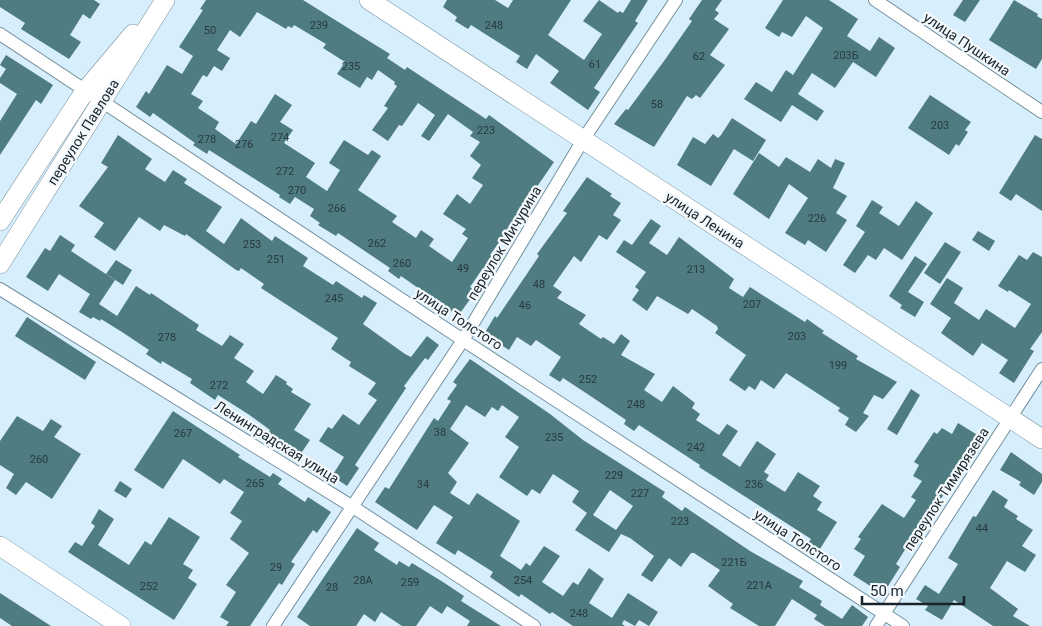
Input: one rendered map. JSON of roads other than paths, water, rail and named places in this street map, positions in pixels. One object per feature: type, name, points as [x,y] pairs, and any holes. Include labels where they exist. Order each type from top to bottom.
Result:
[{"type":"street","name":"переулок Павлова","points":[[0,221],[85,91],[160,0]]},
{"type":"street","name":"переулок Павлова","points":[[0,264],[164,0]]},
{"type":"street","name":"улица Ленина","points":[[369,0],[1042,439]]},
{"type":"street","name":"переулок Мичурина","points":[[273,626],[463,340],[583,140],[676,0]]},
{"type":"street","name":"улица Пушкина","points":[[875,0],[1042,112]]},
{"type":"street","name":"улица Толстого","points":[[0,34],[463,340],[903,626]]},
{"type":"street","name":"Ленинградская улица","points":[[0,289],[353,507],[534,626]]},
{"type":"street","name":"переулок Тимирязева","points":[[876,626],[1042,369]]},
{"type":"street","points":[[0,546],[121,626]]}]
